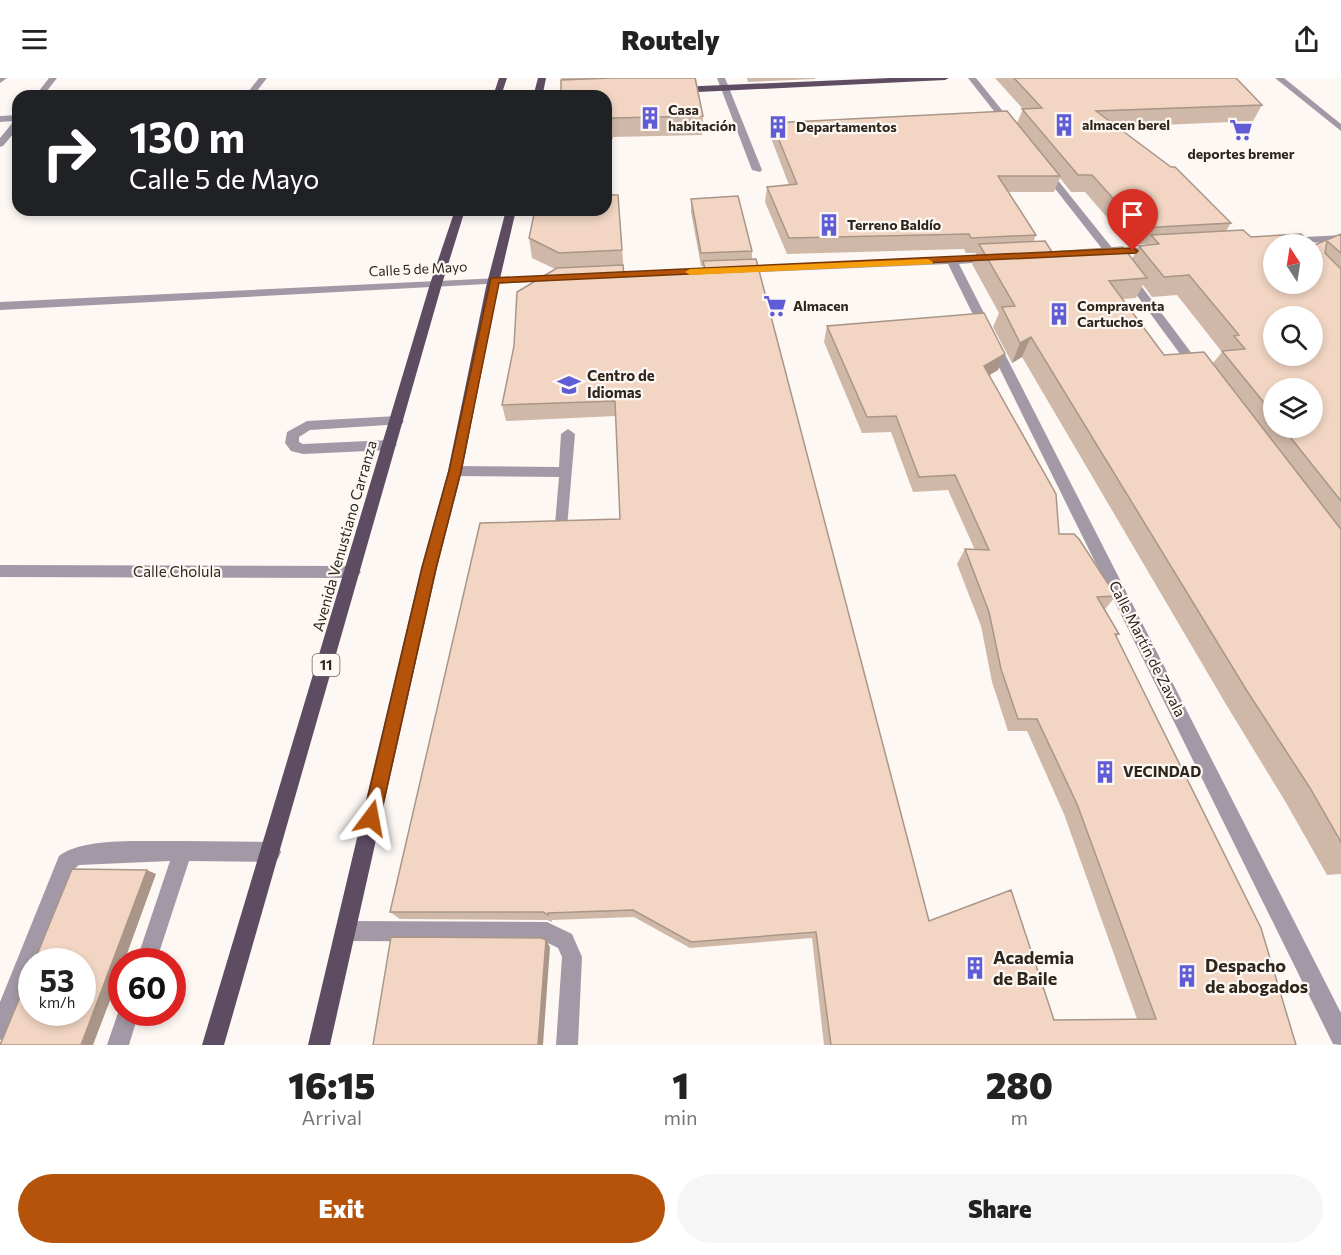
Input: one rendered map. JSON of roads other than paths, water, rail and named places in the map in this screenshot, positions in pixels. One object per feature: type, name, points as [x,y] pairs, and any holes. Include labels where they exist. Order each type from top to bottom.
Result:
[{"type":"main road","points":[[669,90],[722,83],[945,78]]},
{"type":"main road","name":"Avenida Venustiano Carranza","points":[[213,1045],[436,284],[458,216]]},
{"type":"main road","points":[[319,1045],[426,579],[455,471],[494,280],[510,216]]},
{"type":"street","points":[[44,90],[53,78]]},
{"type":"street","points":[[254,90],[263,78]]},
{"type":"street","points":[[972,78],[1016,133]]},
{"type":"street","points":[[1279,78],[1341,128]]},
{"type":"street","points":[[722,83],[757,170]]},
{"type":"street","points":[[0,144],[12,129]]},
{"type":"street","points":[[1038,160],[1105,253],[1204,378]]},
{"type":"street","points":[[1323,239],[1341,238]]},
{"type":"street","points":[[1105,253],[1170,249]]},
{"type":"street","points":[[729,270],[1009,258]]},
{"type":"street","name":"Calle Martín de Zavala","points":[[952,261],[1341,1036]]},
{"type":"street","name":"Calle 5 de Mayo","points":[[0,306],[577,277]]},
{"type":"street","points":[[390,445],[303,449],[296,448],[292,443],[292,435],[307,426],[397,421]]},
{"type":"street","points":[[562,524],[568,434]]},
{"type":"street","points":[[455,471],[566,472]]},
{"type":"street","name":"Calle Cholula","points":[[0,571],[353,572]]},
{"type":"street","points":[[151,948],[183,851]]},
{"type":"street","points":[[0,1029],[66,863],[74,856],[89,853],[183,851],[271,852]]},
{"type":"street","points":[[345,931],[547,932],[565,941],[572,957],[567,1045]]},
{"type":"street","points":[[118,1045],[124,1026]]},
{"type":"place","name":"Casa habitación","points":[[650,118]]},
{"type":"place","name":"almacen berel","points":[[1064,125]]},
{"type":"place","name":"Departamentos","points":[[778,127]]},
{"type":"place","name":"deportes bremer","points":[[1241,130]]},
{"type":"place","name":"Terreno Baldío","points":[[829,225]]},
{"type":"place","name":"Almacen","points":[[775,306]]},
{"type":"place","name":"Compraventa Cartuchos","points":[[1059,314]]},
{"type":"place","name":"Centro de Idiomas","points":[[569,385]]},
{"type":"place","name":"VECINDAD","points":[[1105,772]]},
{"type":"place","name":"Academia de Baile","points":[[975,968]]},
{"type":"place","name":"Despacho de abogados","points":[[1187,976]]}]
